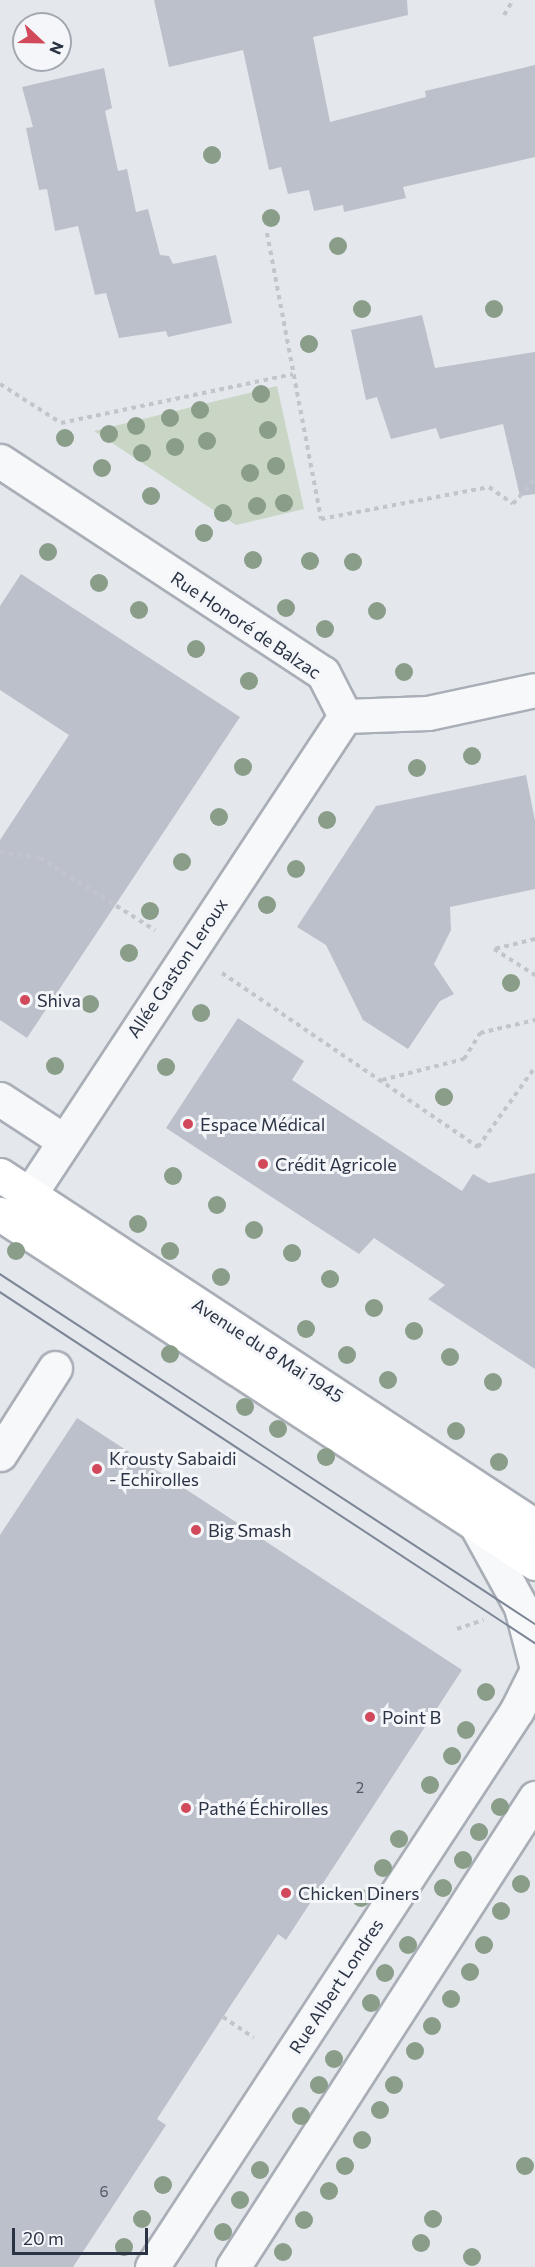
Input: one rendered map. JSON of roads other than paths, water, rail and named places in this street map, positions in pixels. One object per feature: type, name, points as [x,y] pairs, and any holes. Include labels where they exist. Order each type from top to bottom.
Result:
[{"type":"main road","name":"Avenue du 8 Mai 1945","points":[[0,1174],[535,1526]]},
{"type":"main road","name":"Avenue du 8 Mai 1945","points":[[5,1218],[535,1563]]},
{"type":"street","name":"Rue Honoré de Balzac","points":[[0,461],[323,673],[345,716]]},
{"type":"street","points":[[345,716],[428,712],[535,690]]},
{"type":"street","name":"Allée Gaston Leroux","points":[[5,1218],[30,1194],[63,1140],[345,716]]},
{"type":"street","points":[[0,1098],[63,1140]]},
{"type":"street","points":[[0,1454],[55,1368]]},
{"type":"street","points":[[476,1525],[521,1607],[535,1661]]},
{"type":"street","name":"Rue Albert Londres","points":[[152,2267],[517,1710],[535,1674]]},
{"type":"street","points":[[233,2267],[535,1798]]},
{"type":"tram line","points":[[0,1274],[535,1624]]},
{"type":"tram line","points":[[0,1292],[535,1643]]},
{"type":"place","name":"Shiva","points":[[25,1000]]},
{"type":"place","name":"Espace Médical","points":[[188,1124]]},
{"type":"place","name":"Crédit Agricole","points":[[263,1164]]},
{"type":"place","name":"Krousty Sabaidi - Echirolles","points":[[97,1469]]},
{"type":"place","name":"Big Smash","points":[[196,1530]]},
{"type":"place","name":"Point B","points":[[370,1717]]},
{"type":"place","name":"Pathé Échirolles","points":[[186,1808]]},
{"type":"place","name":"Chicken Diners","points":[[286,1893]]}]
